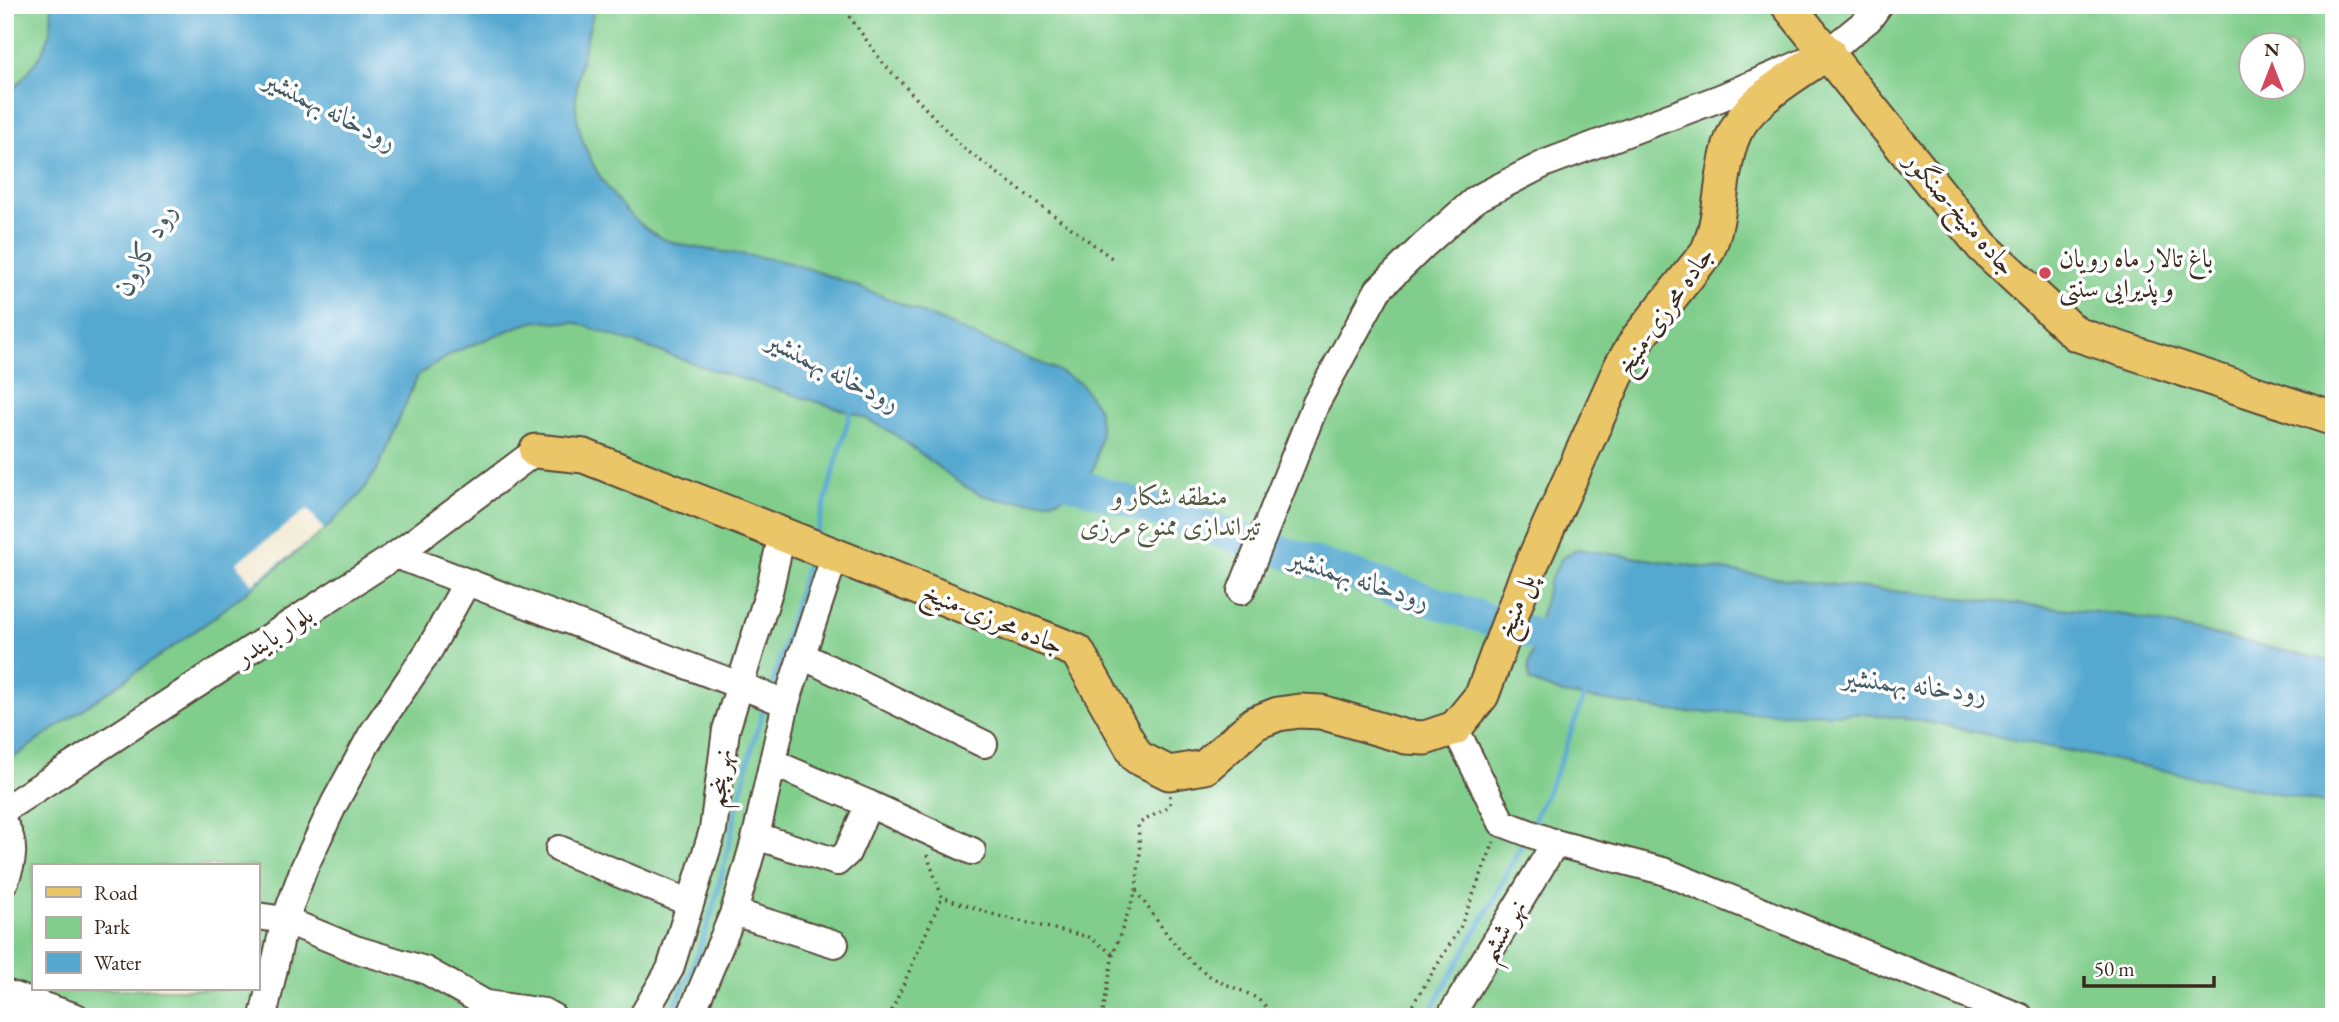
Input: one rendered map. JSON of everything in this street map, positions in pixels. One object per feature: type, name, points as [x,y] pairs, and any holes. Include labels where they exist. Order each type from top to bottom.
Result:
[{"type":"main road","name":"جاده منیخ-صنگور","points":[[1788,5],[1982,246],[2076,334],[2334,419]]},
{"type":"main road","name":"جاده محرزی-منیخ","points":[[1571,480],[1628,351],[1707,252],[1715,235],[1731,141],[1740,124],[1751,109],[1828,52]]},
{"type":"main road","name":"جاده محرزی-منیخ","points":[[536,451],[584,456],[1077,651],[1137,757],[1169,773]]},
{"type":"main road","name":"پل منیخ","points":[[1455,728],[1482,695],[1525,579],[1571,480]]},
{"type":"main road","points":[[1169,773],[1205,766],[1255,723],[1278,714],[1321,712],[1406,737],[1425,738],[1455,728]]},
{"type":"street","points":[[1241,591],[1316,403],[1378,290],[1424,244],[1476,199],[1546,163],[1720,97],[1828,52],[1869,19],[1879,5]]},
{"type":"street","name":"بلوار بایندر","points":[[5,809],[396,555],[536,451]]},
{"type":"street","name":"نهر پنجم","points":[[642,1017],[670,969],[713,830],[726,730],[765,695],[801,654],[811,546]]},
{"type":"street","name":"نهر پنجم","points":[[691,1017],[734,912],[773,763],[765,695],[770,588],[811,546]]},
{"type":"street","points":[[396,555],[765,695]]},
{"type":"street","points":[[262,1017],[285,920],[304,869],[372,734],[428,652],[467,582]]},
{"type":"street","points":[[801,654],[984,744]]},
{"type":"street","points":[[1455,728],[1507,825],[1547,840],[1663,871],[2020,1017]]},
{"type":"street","points":[[773,763],[972,851]]},
{"type":"street","points":[[756,836],[837,862],[847,853],[869,804]]},
{"type":"street","points":[[5,826],[12,837],[17,872]]},
{"type":"street","name":"نهر ششم","points":[[1450,1017],[1547,840]]},
{"type":"street","points":[[559,849],[690,902]]},
{"type":"street","points":[[734,912],[835,944]]},
{"type":"street","points":[[259,916],[285,920],[355,949],[425,970],[486,1004],[544,1012],[553,1017]]},
{"type":"street","points":[[5,993],[58,1008]]},
{"type":"path","points":[[841,5],[883,63],[962,148],[1113,259]]},
{"type":"path","points":[[1099,1017],[1103,1012],[1113,954],[1136,891],[1140,852],[1138,824],[1170,806],[1169,773]]},
{"type":"path","points":[[1405,1017],[1460,928],[1507,825]]},
{"type":"path","points":[[889,1017],[943,897],[917,826]]},
{"type":"path","points":[[1136,891],[1195,967],[1219,981],[1252,993],[1273,1017]]},
{"type":"path","points":[[943,897],[998,916],[1089,937],[1113,954]]},
{"type":"path","points":[[2092,1017],[2204,1017]]},
{"type":"green space","name":"منطقه شکار و تیراندازی ممنوع مرزی","points":[[5,5],[2334,5],[2334,1017],[5,1017]]},
{"type":"water","name":"رود کارون","points":[[51,5],[595,5],[577,83],[576,109],[586,149],[596,170],[623,208],[657,236],[675,243],[800,266],[896,302],[1055,369],[1081,384],[1098,408],[1101,433],[1095,465],[1086,480],[1059,499],[1041,502],[1002,500],[982,495],[962,485],[893,433],[859,415],[713,370],[577,323],[537,321],[455,352],[418,375],[377,470],[359,496],[324,530],[211,620],[17,755],[5,760],[5,98],[40,56],[50,33]]},
{"type":"water","points":[[1577,549],[1806,582],[2126,615],[2334,662],[2334,805],[1912,719],[1863,714],[1677,712],[1563,694],[1530,681],[1528,669],[1549,582],[1561,559]]},
{"type":"pier","points":[[308,509],[324,530],[252,584],[236,563]]},
{"type":"waterway","points":[[816,535],[852,406]]},
{"type":"waterway","name":"رودخانه بهمنشیر","points":[[1039,472],[1545,638],[1576,642]]},
{"type":"waterway","points":[[771,689],[809,558]]},
{"type":"waterway","points":[[1532,824],[1556,773],[1586,691]]},
{"type":"waterway","points":[[668,1017],[687,980],[715,902],[766,702]]},
{"type":"waterway","points":[[1427,1017],[1493,901],[1524,840]]},
{"type":"place","name":"باغ تالار ماه رویان و پذیرایی سنتی","points":[[2045,273]]}]
